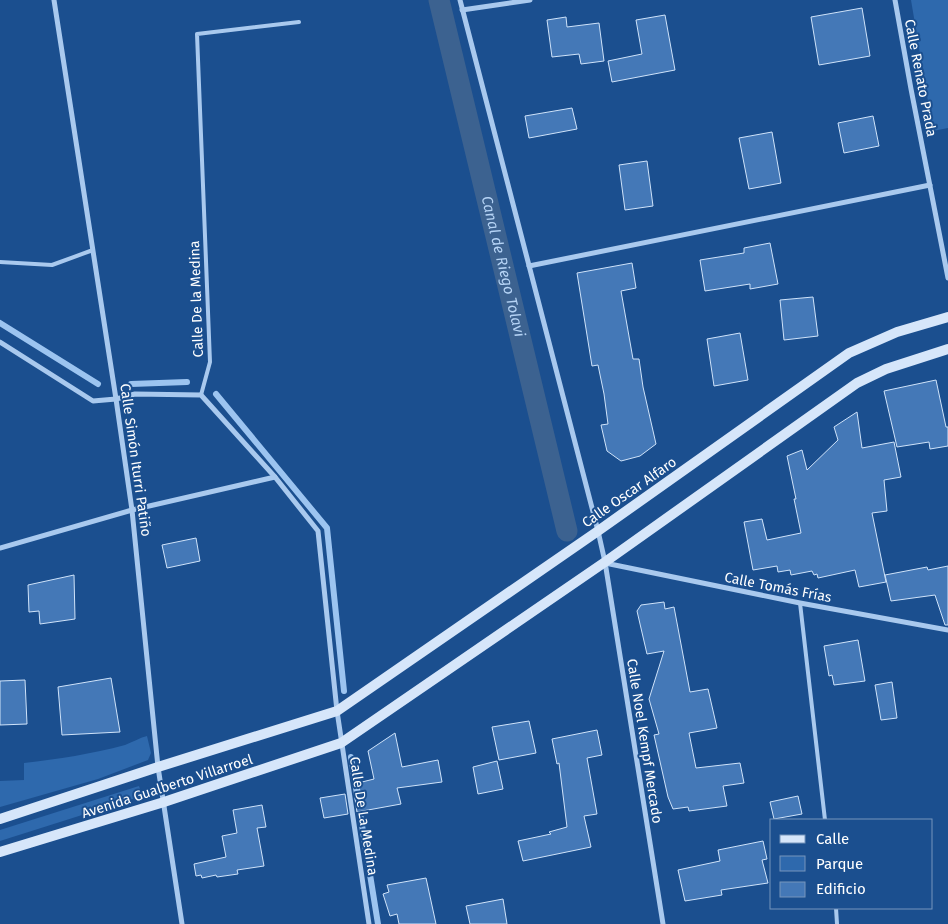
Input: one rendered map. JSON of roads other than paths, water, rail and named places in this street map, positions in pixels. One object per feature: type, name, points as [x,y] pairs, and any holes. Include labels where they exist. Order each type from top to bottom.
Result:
[{"type":"main road","name":"Calle Oscar Alfaro","points":[[337,711],[598,531],[849,353],[897,332],[948,317]]},
{"type":"main road","points":[[341,744],[605,562],[857,383],[886,369],[948,349]]},
{"type":"main road","name":"Avenida Gualberto Villarroel","points":[[0,819],[337,711]]},
{"type":"main road","name":"Avenida Gualberto Villarroel","points":[[0,852],[164,802],[341,744]]},
{"type":"street","name":"Calle Simón Iturri Patiño","points":[[54,0],[132,510],[158,768],[182,924]]},
{"type":"street","name":"Calle Noel Kempf Mercado","points":[[460,0],[605,562],[663,924]]},
{"type":"street","points":[[462,10],[530,0]]},
{"type":"street","name":"Calle Renato Prada","points":[[895,0],[948,278]]},
{"type":"street","points":[[529,266],[930,185]]},
{"type":"street","points":[[0,342],[92,401],[116,399],[136,394],[201,395],[275,477],[318,531],[337,711]]},
{"type":"street","points":[[0,548],[132,510],[275,477]]},
{"type":"street","name":"Calle Tomás Frías","points":[[605,562],[800,603],[948,630]]},
{"type":"street","name":"Calle De La Medina","points":[[337,711],[369,924]]},
{"type":"lane","name":"Calle De la Medina","points":[[201,395],[210,362],[197,34],[298,22]]},
{"type":"lane","points":[[0,262],[52,265],[93,250]]},
{"type":"lane","points":[[800,603],[826,819]]},
{"type":"lane","points":[[836,909],[838,924]]},
{"type":"waterway","name":"Canal de Riego Tolavi","points":[[439,0],[567,531]]},
{"type":"waterway","name":"Canal de Riego Tolavi","points":[[0,323],[98,384]]},
{"type":"waterway","name":"Canal de Riego Tolavi","points":[[131,384],[187,382]]},
{"type":"waterway","name":"Canal de Riego Tolavi","points":[[216,394],[327,528],[344,691]]},
{"type":"waterway","name":"Canal de Riego Tolavi","points":[[351,757],[378,924]]}]
